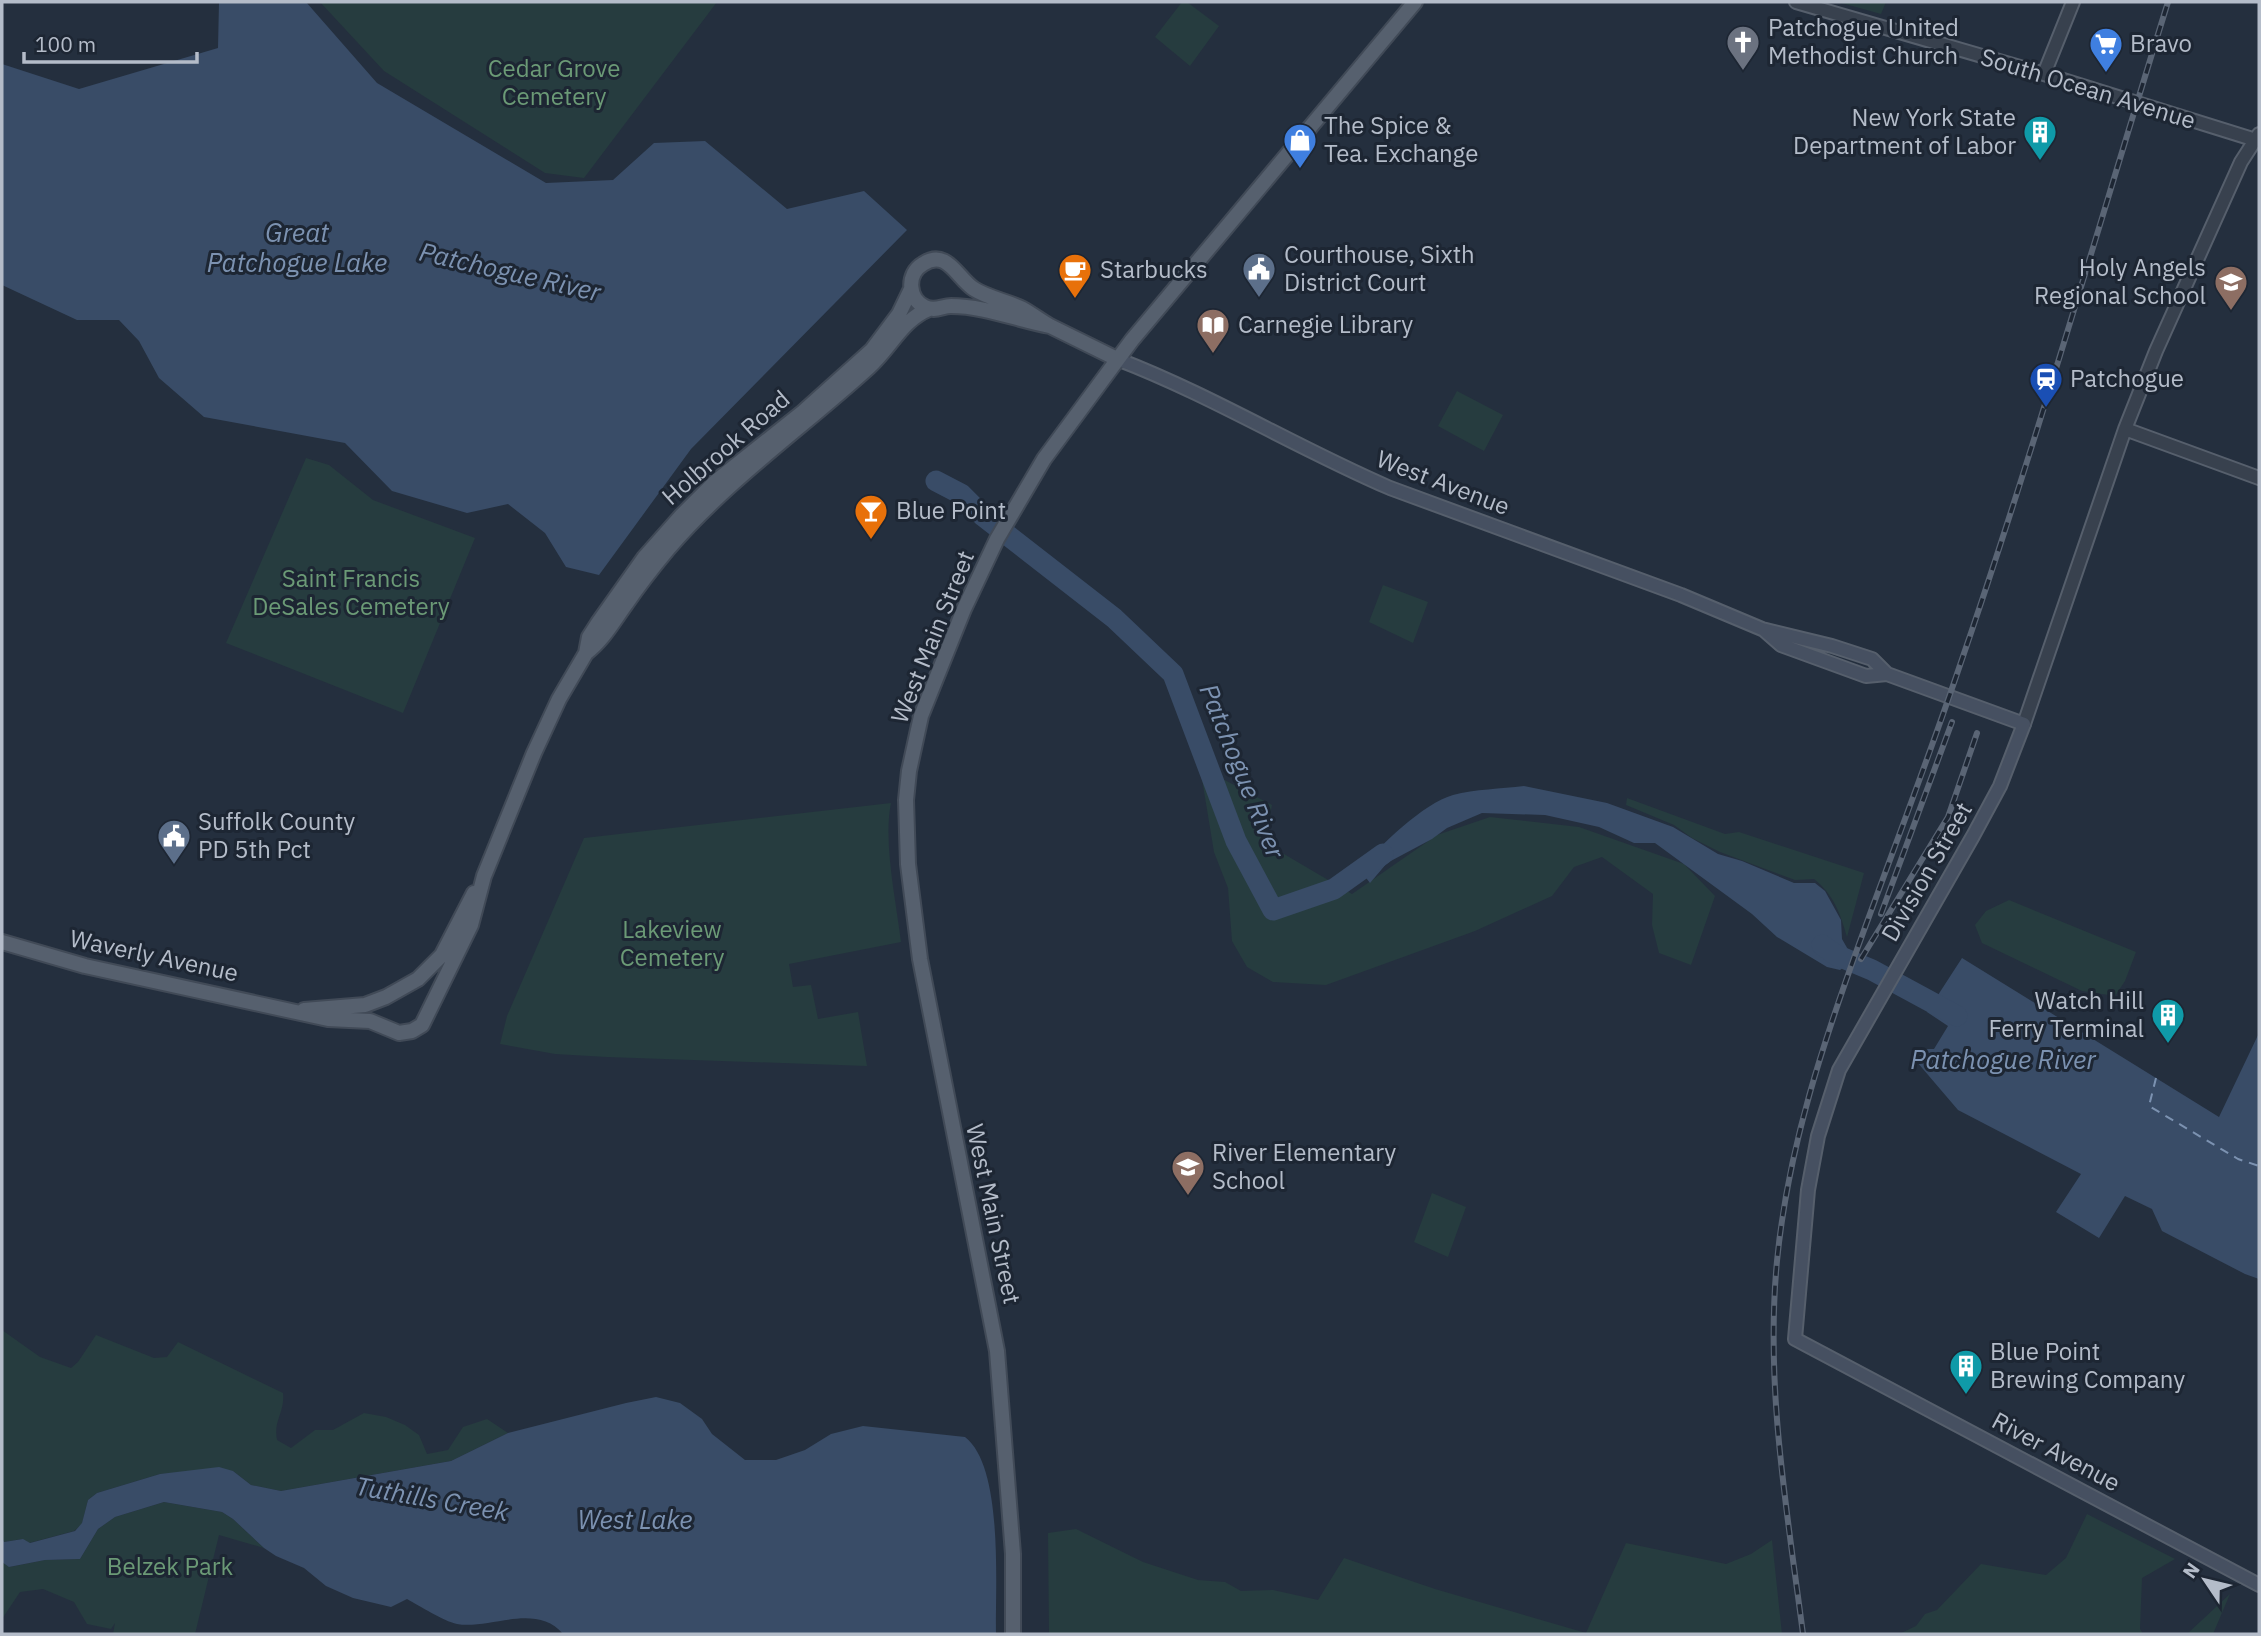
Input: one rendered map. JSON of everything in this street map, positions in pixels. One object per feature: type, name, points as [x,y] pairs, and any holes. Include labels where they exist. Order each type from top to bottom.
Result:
[{"type":"main road","name":"West Main Street","points":[[1013,1634],[1013,1554],[997,1351],[920,959],[905,828],[909,771],[921,716],[964,608],[997,539],[1049,452],[1117,359],[1415,2]]},
{"type":"main road","name":"Holbrook Road","points":[[402,989],[428,971],[442,955],[484,876],[539,742],[559,699],[586,653],[589,637],[637,567],[715,482],[803,412],[872,351],[900,314],[911,289],[915,270],[920,265],[933,260],[947,262],[960,278],[981,293],[1024,310],[1117,359]]},
{"type":"main road","points":[[948,306],[958,297],[960,278]]},
{"type":"main road","points":[[911,289],[920,303],[929,309]]},
{"type":"main road","name":"Holbrook Road","points":[[586,653],[600,643],[648,572],[698,516],[871,366],[908,321],[929,309],[943,309],[948,306],[995,312],[1021,321],[1050,326]]},
{"type":"main road","name":"West Avenue","points":[[1117,359],[1174,381],[1390,488],[1681,595],[1762,629],[1872,659],[1887,674],[2024,724]]},
{"type":"main road","name":"Division Street","points":[[1795,1339],[1808,1190],[1818,1136],[1839,1070],[2000,786],[2024,724]]},
{"type":"main road","name":"Holbrook Road","points":[[430,1007],[471,925],[484,876]]},
{"type":"main road","name":"Waverly Avenue","points":[[2,942],[85,966],[328,1019],[370,1021],[389,1027]]},
{"type":"main road","points":[[402,989],[420,994],[430,1007],[430,1012],[426,1021],[417,1028],[398,1033],[389,1027],[382,1010],[386,998],[402,989]]},
{"type":"main road","name":"Waverly Avenue","points":[[297,1011],[354,1007],[386,998]]},
{"type":"main road","name":"River Avenue","points":[[1795,1339],[2259,1585]]},
{"type":"street","name":"South Ocean Avenue","points":[[1796,2],[2258,138]]},
{"type":"street","points":[[2044,74],[2073,2]]},
{"type":"street","name":"Division Street","points":[[2024,724],[2124,429],[2241,162],[2258,138]]},
{"type":"street","points":[[2124,429],[2259,478]]},
{"type":"green space","name":"Cedar Grove Cemetery","points":[[320,2],[717,2],[584,178],[545,173],[384,71]]},
{"type":"green space","points":[[1182,2],[1187,2],[1219,26],[1190,66],[1155,37]]},
{"type":"green space","points":[[1838,2],[1886,2],[1881,14]]},
{"type":"green space","points":[[1457,391],[1503,415],[1484,451],[1438,426]]},
{"type":"green space","name":"Saint Francis DeSales Cemetery","points":[[306,458],[329,465],[373,500],[475,538],[403,713],[226,643]]},
{"type":"green space","points":[[1383,585],[1428,602],[1413,643],[1369,622]]},
{"type":"green space","points":[[1200,767],[1272,805],[1264,847],[1284,854],[1352,894],[1437,835],[1490,817],[1579,827],[1684,864],[1715,896],[1691,965],[1659,953],[1652,925],[1653,894],[1602,857],[1574,867],[1552,896],[1475,931],[1326,985],[1273,982],[1247,967],[1232,941],[1228,888],[1214,852]]},
{"type":"green space","points":[[1627,798],[1725,834],[1739,832],[1864,873],[1847,937],[1835,905],[1827,891],[1814,879],[1795,880],[1720,852],[1674,825],[1626,805]]},
{"type":"green space","name":"Lakeview Cemetery","points":[[891,803],[889,853],[901,942],[789,964],[793,987],[811,985],[818,1019],[858,1012],[867,1066],[555,1054],[500,1044],[507,1016],[584,838]]},
{"type":"green space","points":[[2009,900],[2136,952],[2125,981],[2115,996],[2082,991],[1982,943],[1975,925],[1986,911]]},
{"type":"green space","points":[[1432,1193],[1466,1207],[1448,1257],[1414,1242]]},
{"type":"green space","points":[[2,1330],[40,1357],[71,1368],[96,1335],[154,1358],[167,1357],[178,1342],[283,1393],[277,1440],[291,1448],[315,1430],[333,1430],[364,1413],[386,1417],[405,1425],[419,1435],[427,1454],[448,1450],[463,1427],[487,1419],[508,1433],[451,1461],[281,1491],[251,1485],[233,1471],[160,1474],[97,1493],[88,1500],[82,1524],[74,1531],[29,1543],[22,1539],[4,1542]]},
{"type":"green space","name":"Belzek Park","points":[[164,1502],[222,1512],[264,1548],[219,1535],[195,1634],[113,1634],[115,1623],[111,1629],[87,1624],[74,1602],[43,1589],[20,1592],[2,1619],[2,1562],[10,1567],[45,1560],[80,1559],[98,1529],[115,1517]]},
{"type":"green space","points":[[2087,1514],[2175,1559],[2142,1578],[2140,1629],[2143,1634],[1899,1634],[1916,1626],[1925,1614],[1937,1610],[1981,1564],[2046,1575],[2066,1558]]},
{"type":"green space","points":[[1076,1529],[1143,1562],[1198,1580],[1225,1582],[1241,1591],[1273,1590],[1318,1600],[1344,1558],[1435,1589],[1586,1633],[1626,1543],[1726,1564],[1751,1554],[1772,1540],[1782,1634],[1049,1634],[1048,1533]]},
{"type":"green space","points":[[2230,1594],[2213,1634],[2187,1634]]},
{"type":"water","name":"Great Patchogue Lake","points":[[219,2],[306,2],[377,83],[546,183],[613,180],[654,143],[705,141],[787,209],[864,191],[907,230],[691,449],[599,575],[566,567],[545,533],[508,504],[467,513],[392,491],[345,443],[204,417],[159,378],[139,341],[119,320],[77,320],[2,285],[2,64],[79,89],[218,48]]},
{"type":"water","points":[[1524,786],[1607,803],[1673,827],[1718,854],[1794,883],[1815,883],[1825,891],[1841,920],[1842,939],[1850,953],[1844,967],[1840,970],[1827,967],[1777,937],[1752,914],[1655,843],[1634,843],[1599,827],[1545,815],[1482,813],[1447,828],[1387,863],[1370,883],[1360,870],[1403,826],[1441,800],[1470,791]]},
{"type":"water","name":"Patchogue River","points":[[1962,958],[2219,1117],[2259,1033],[2259,1279],[2162,1231],[2152,1209],[2125,1196],[2099,1238],[2056,1212],[2081,1174],[1958,1110],[1917,1062],[1923,1049],[1934,1049],[1948,1026],[1927,1012]]},
{"type":"water","name":"West Lake","points":[[656,1397],[680,1403],[702,1419],[712,1434],[745,1460],[776,1460],[805,1450],[831,1434],[863,1426],[965,1437],[977,1452],[992,1500],[996,1559],[996,1634],[563,1634],[552,1625],[526,1618],[483,1624],[457,1624],[438,1617],[407,1599],[391,1607],[353,1598],[326,1586],[304,1568],[276,1556],[222,1512],[164,1502],[115,1517],[98,1529],[80,1559],[45,1560],[9,1567],[2,1562],[2,1538],[4,1542],[23,1539],[30,1543],[75,1531],[82,1523],[88,1500],[97,1493],[160,1474],[219,1467],[233,1471],[251,1485],[281,1491],[451,1461],[508,1433]]},
{"type":"waterway","name":"Patchogue River","points":[[936,481],[961,494],[983,516],[1114,618],[1173,674],[1236,841],[1273,910],[1334,889],[1383,854]]},
{"type":"waterway","name":"Patchogue River","points":[[1822,945],[1836,955],[1872,970],[1957,1016]]},
{"type":"ferry route","points":[[2156,1078],[2149,1106],[2238,1159],[2259,1166]]},
{"type":"railway","points":[[1803,1634],[1780,1448],[1774,1355],[1777,1261],[1782,1219],[1799,1135],[1835,1013],[1987,585],[2168,2]]},
{"type":"railway","points":[[1881,914],[1952,722]]},
{"type":"railway","points":[[1861,959],[1948,817],[1977,733]]},
{"type":"place","name":"Patchogue United Methodist Church","points":[[1743,72]]},
{"type":"place","name":"Bravo","points":[[2106,74]]},
{"type":"place","name":"New York State Department of Labor","points":[[2040,162]]},
{"type":"place","name":"The Spice & Tea. Exchange","points":[[1300,170]]},
{"type":"place","name":"Courthouse, Sixth District Court","points":[[1259,299]]},
{"type":"place","name":"Starbucks","points":[[1075,300]]},
{"type":"place","name":"Holy Angels Regional School","points":[[2231,312]]},
{"type":"place","name":"Carnegie Library","points":[[1213,355]]},
{"type":"place","name":"Patchogue","points":[[2046,409]]},
{"type":"place","name":"Blue Point","points":[[871,541]]},
{"type":"place","name":"Suffolk County PD 5th Pct","points":[[174,866]]},
{"type":"place","name":"Watch Hill Ferry Terminal","points":[[2168,1045]]},
{"type":"place","name":"River Elementary School","points":[[1188,1197]]},
{"type":"place","name":"Blue Point Brewing Company","points":[[1966,1396]]},
{"type":"water label","name":"Tuthills Creek","points":[[432,1499]]}]
